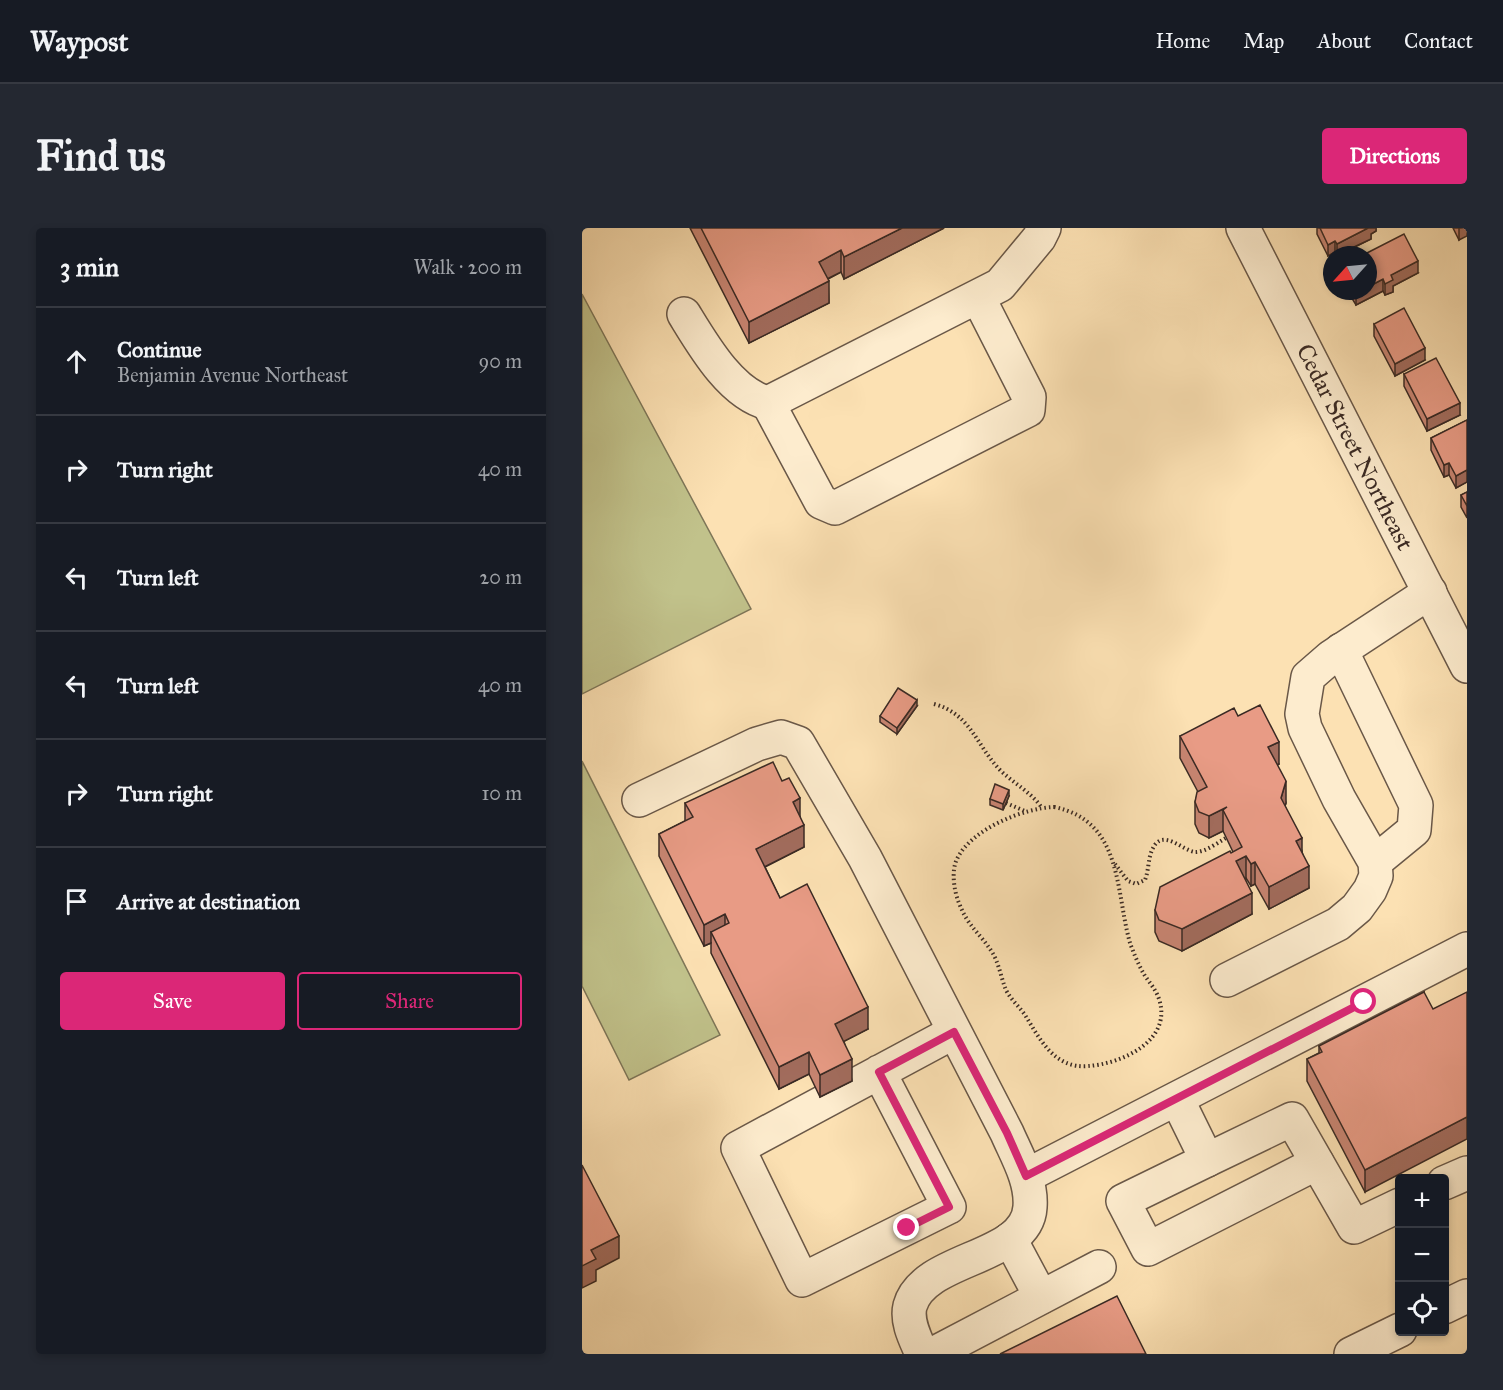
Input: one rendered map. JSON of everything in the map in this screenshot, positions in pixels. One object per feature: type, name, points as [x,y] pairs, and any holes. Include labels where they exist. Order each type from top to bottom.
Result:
[{"type":"street","points":[[684,314],[706,349],[743,392],[756,400],[768,403],[1000,285],[1039,238],[1044,228]]},
{"type":"street","name":"Cedar Street Northeast","points":[[1244,228],[1467,666]]},
{"type":"street","points":[[768,403],[821,502],[835,507],[846,502],[1028,410],[1029,397],[978,297]]},
{"type":"street","points":[[1227,980],[1338,924],[1357,908],[1370,890],[1376,876],[1375,862],[1339,800],[1305,728],[1302,714],[1308,677],[1330,657],[1430,592]]},
{"type":"street","points":[[1341,650],[1416,805],[1414,830],[1375,862]]},
{"type":"street","points":[[639,800],[757,744],[781,737],[798,743],[865,858],[1007,1133],[1026,1176],[1030,1208],[1025,1225],[1010,1239],[930,1279],[918,1290],[910,1306],[910,1325],[922,1354]]},
{"type":"street","points":[[1026,1176],[1467,949]]},
{"type":"street","points":[[879,1072],[949,1207],[802,1280],[738,1148],[879,1072],[954,1032]]},
{"type":"street","points":[[1177,1099],[1207,1160]]},
{"type":"street","points":[[1317,1163],[1148,1249],[1124,1201],[1292,1119],[1354,1227],[1395,1207]]},
{"type":"street","points":[[1449,1181],[1467,1173]]},
{"type":"street","points":[[1010,1239],[1041,1298]]},
{"type":"street","points":[[933,1354],[1099,1267]]},
{"type":"street","points":[[1449,1305],[1467,1296]]},
{"type":"street","points":[[1351,1354],[1395,1333]]},
{"type":"street","points":[[1403,1336],[1413,1354]]},
{"type":"path","points":[[934,704],[948,708],[961,718],[992,762],[1037,800],[1042,808]]},
{"type":"path","points":[[1006,803],[1026,812]]},
{"type":"path","points":[[1042,808],[1063,809],[1090,824],[1105,844],[1113,862],[1130,941],[1143,973],[1157,993],[1161,1010],[1160,1018],[1148,1042],[1133,1054],[1098,1065],[1077,1066],[1052,1054],[1011,999],[992,952],[969,924],[963,912],[955,885],[957,859],[972,841],[1005,820],[1042,808]]},
{"type":"path","points":[[1113,862],[1128,881],[1136,884],[1147,876],[1152,849],[1158,842],[1166,840],[1175,842],[1194,852],[1210,847],[1226,838]]},
{"type":"green space","points":[[582,294],[751,609],[582,694]]},
{"type":"green space","points":[[582,761],[720,1035],[629,1080],[582,986]]},
{"type":"building","points":[[701,228],[902,228],[844,257],[841,250],[819,262],[829,281],[749,322]]},
{"type":"building","points":[[1320,228],[1368,228],[1337,244],[1335,241],[1328,245]]},
{"type":"building","points":[[1404,234],[1418,261],[1391,275],[1393,280],[1385,284],[1383,279],[1377,282],[1377,248]]},
{"type":"building","points":[[1404,308],[1425,348],[1395,364],[1374,324]]},
{"type":"building","points":[[1436,358],[1460,403],[1427,419],[1404,374]]},
{"type":"building","points":[[1467,420],[1467,470],[1456,476],[1449,463],[1444,465],[1431,438]]},
{"type":"building","points":[[1467,492],[1467,506],[1461,495]]},
{"type":"building","points":[[898,688],[917,700],[897,728],[880,716]]},
{"type":"building","points":[[1260,705],[1279,742],[1268,747],[1286,781],[1281,798],[1302,838],[1296,841],[1309,866],[1269,887],[1255,862],[1251,864],[1246,856],[1236,861],[1252,893],[1182,929],[1159,920],[1155,910],[1160,887],[1242,847],[1223,810],[1227,807],[1209,816],[1199,812],[1195,802],[1197,792],[1207,787],[1180,736],[1234,708],[1238,716]]},
{"type":"building","points":[[773,762],[782,781],[789,778],[800,798],[793,802],[804,825],[756,849],[780,898],[807,884],[868,1007],[835,1024],[852,1059],[820,1075],[809,1052],[779,1067],[711,932],[729,923],[725,914],[704,925],[659,834],[693,817],[685,803]]},
{"type":"building","points":[[995,784],[1009,790],[1003,804],[990,799]]},
{"type":"building","points":[[1424,992],[1433,1009],[1467,992],[1467,1117],[1365,1170],[1307,1059],[1322,1052],[1319,1046]]},
{"type":"building","points":[[582,1165],[619,1236],[591,1250],[596,1259],[582,1266]]},
{"type":"building","points":[[1117,1296],[1146,1354],[1000,1354]]},
{"type":"route","points":[[907,1228],[949,1207],[879,1072],[954,1032],[1007,1133],[1026,1176],[1364,1002]]}]
